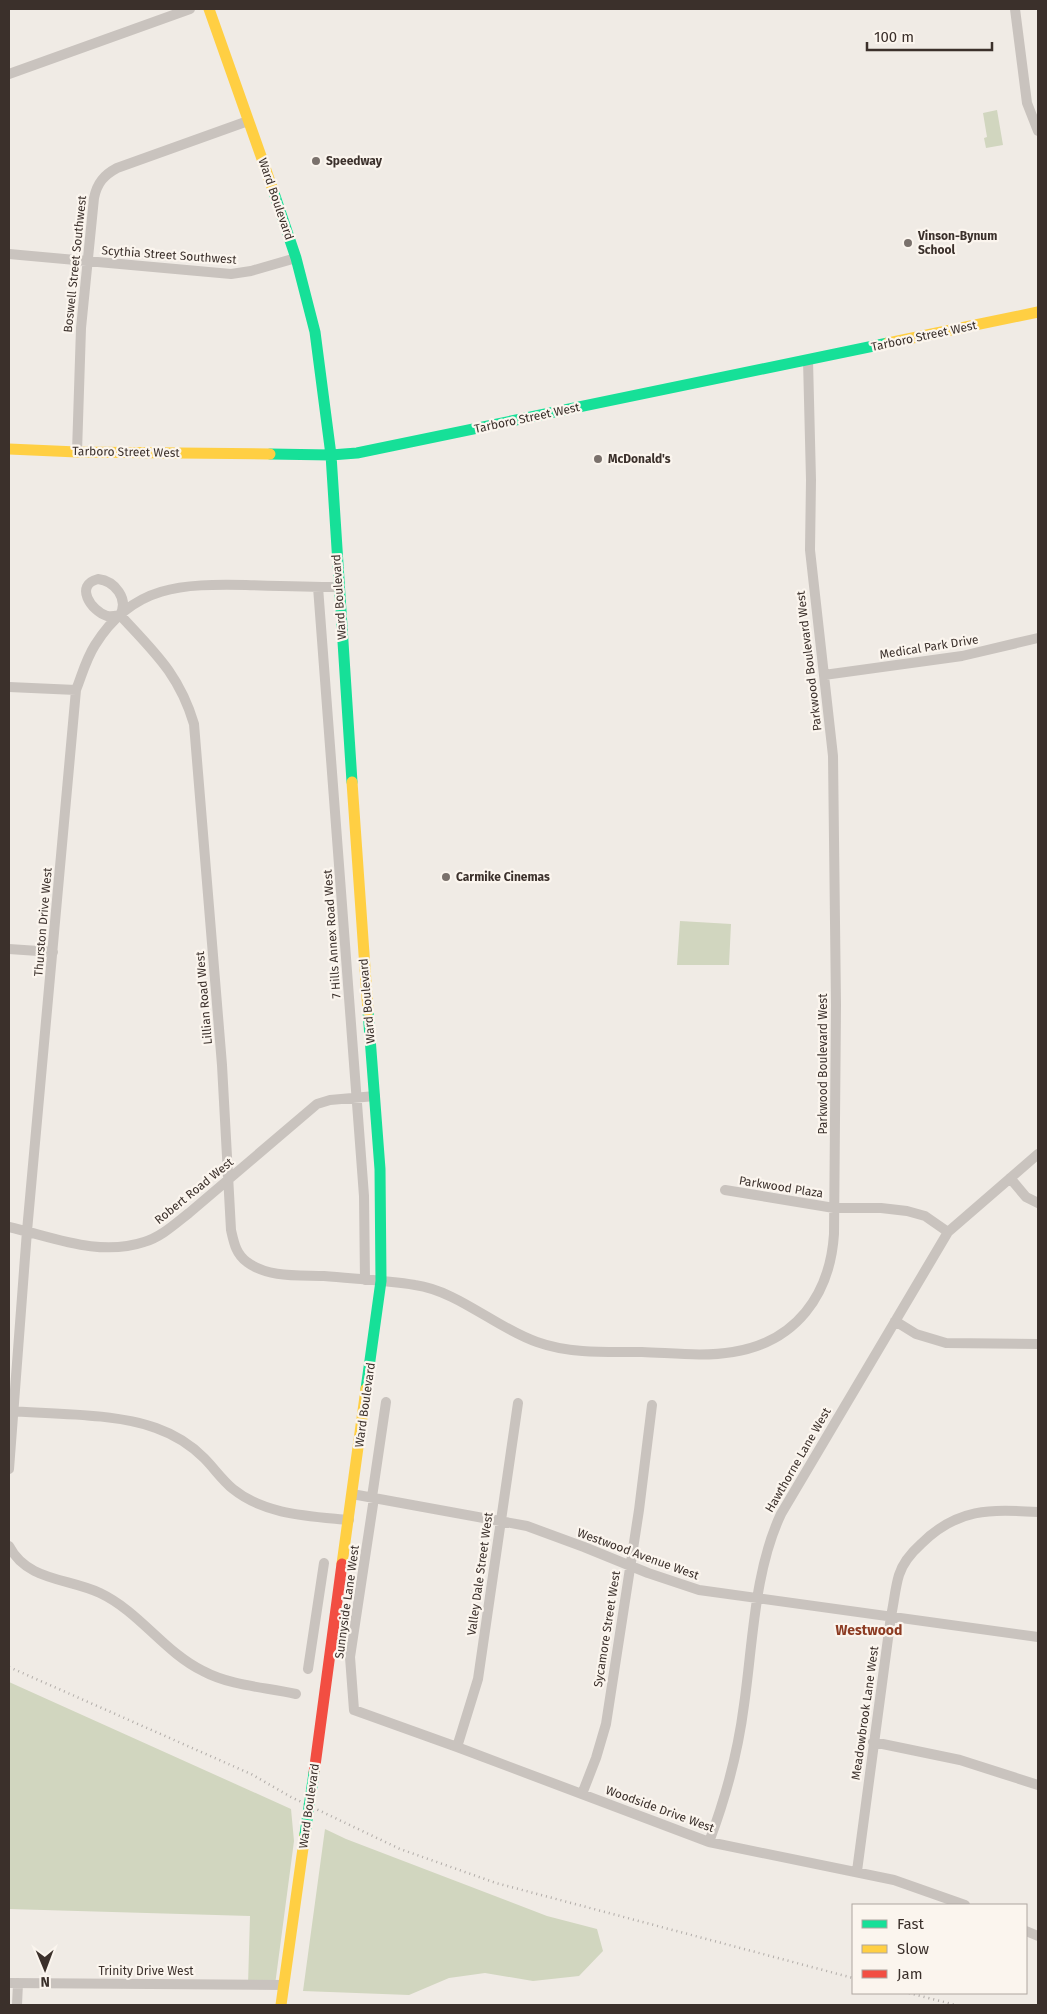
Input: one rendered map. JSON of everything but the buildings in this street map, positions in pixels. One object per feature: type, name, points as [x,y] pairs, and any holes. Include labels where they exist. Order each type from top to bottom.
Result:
[{"type":"main road","name":"Ward Boulevard","points":[[210,9],[296,258],[315,332],[331,455],[338,587],[375,1096],[381,1204],[381,1281],[281,2005]]},
{"type":"main road","name":"Tarboro Street West","points":[[9,449],[77,452],[331,455],[357,453],[1038,312]]},
{"type":"street","points":[[9,74],[190,9]]},
{"type":"street","points":[[1015,9],[1027,103],[1038,131]]},
{"type":"street","name":"Boswell Street Southwest","points":[[77,452],[80,328],[94,198],[97,186],[104,177],[117,168],[248,121]]},
{"type":"street","name":"Scythia Street Southwest","points":[[9,254],[231,274],[251,271],[296,258]]},
{"type":"street","name":"Parkwood Boulevard West","points":[[381,1281],[434,1289],[528,1338],[547,1345],[580,1351],[716,1354],[749,1349],[778,1336],[796,1322],[814,1301],[824,1284],[831,1259],[834,1234],[836,1005],[833,756],[810,550],[811,480],[808,360]]},
{"type":"street","name":"Thurston Drive West","points":[[9,1469],[11,1411],[76,690],[95,645],[127,608],[152,594],[168,588],[186,586],[338,587]]},
{"type":"street","name":"7 Hills Annex Road West","points":[[318,587],[364,1196],[365,1280]]},
{"type":"street","name":"Lillian Road West","points":[[120,615],[170,671],[185,698],[194,724],[222,1065],[231,1230],[235,1246],[242,1258],[257,1268],[274,1272],[381,1281]]},
{"type":"street","name":"Medical Park Drive","points":[[824,675],[949,658],[1038,638]]},
{"type":"street","points":[[9,687],[76,690]]},
{"type":"street","points":[[9,949],[53,952]]},
{"type":"street","name":"Robert Road West","points":[[9,1227],[89,1247],[118,1248],[145,1242],[168,1230],[317,1104],[330,1100],[375,1096]]},
{"type":"street","name":"Hawthorne Lane West","points":[[709,1842],[724,1801],[740,1731],[767,1548],[781,1514],[948,1232],[1038,1154]]},
{"type":"street","points":[[1010,1178],[1026,1197],[1038,1203]]},
{"type":"street","name":"Parkwood Plaza","points":[[725,1190],[834,1208],[881,1208],[908,1211],[925,1216],[948,1232]]},
{"type":"street","points":[[895,1321],[916,1334],[946,1343],[1038,1344]]},
{"type":"street","name":"Sunnyside Lane West","points":[[354,1710],[350,1658],[386,1402]]},
{"type":"street","name":"Valley Dale Street West","points":[[457,1747],[467,1720],[478,1679],[518,1403]]},
{"type":"street","name":"Sycamore Street West","points":[[582,1794],[596,1758],[606,1724],[639,1510],[652,1405]]},
{"type":"street","points":[[11,1411],[137,1422],[157,1428],[192,1447],[232,1488],[256,1503],[278,1511],[349,1520]]},
{"type":"street","name":"Westwood Avenue West","points":[[352,1494],[526,1526],[699,1590],[1038,1637]]},
{"type":"street","name":"Meadowbrook Lane West","points":[[857,1872],[891,1616],[899,1574],[906,1559],[931,1534],[956,1518],[977,1512],[1013,1510],[1038,1512]]},
{"type":"street","points":[[9,1546],[20,1562],[37,1573],[83,1586],[116,1602],[160,1637],[176,1653],[203,1671],[236,1683],[263,1686],[296,1694]]},
{"type":"street","points":[[308,1669],[324,1563]]},
{"type":"street","points":[[318,1602],[336,1605]]},
{"type":"street","name":"Woodside Drive West","points":[[354,1710],[709,1842],[894,1880],[962,1904]]},
{"type":"street","points":[[873,1742],[960,1760],[1038,1785]]},
{"type":"street","points":[[13,1983],[17,2005]]},
{"type":"street","name":"Trinity Drive West","points":[[13,1983],[283,1985]]},
{"type":"green space","points":[[997,110],[1003,145],[986,148],[984,138],[987,137],[983,113]]},
{"type":"green space","points":[[680,921],[731,924],[729,965],[677,965]]},
{"type":"green space","points":[[9,1682],[291,1809],[294,1841],[275,1985],[248,1985],[250,1916],[9,1909]]},
{"type":"green space","points":[[325,1829],[346,1839],[547,1916],[597,1929],[603,1951],[579,1976],[533,1981],[485,1973],[449,1978],[409,1995],[303,1991]]},
{"type":"railway","points":[[9,1667],[251,1774],[291,1797],[400,1849],[496,1883],[852,1978]]},
{"type":"railway","points":[[913,1994],[956,2005]]},
{"type":"traffic: fast","points":[[273,190],[296,258],[315,332],[331,455],[352,782]]},
{"type":"traffic: fast","points":[[270,454],[331,455],[357,453],[888,343]]},
{"type":"traffic: fast","points":[[366,1389],[381,1281],[380,1169],[368,1011]]},
{"type":"traffic: fast","points":[[305,1834],[314,1773]]},
{"type":"traffic: slow","points":[[209,9],[273,190]]},
{"type":"traffic: slow","points":[[888,343],[1038,312]]},
{"type":"traffic: slow","points":[[9,449],[77,452],[270,454]]},
{"type":"traffic: slow","points":[[352,782],[368,1011]]},
{"type":"traffic: slow","points":[[342,1564],[366,1389]]},
{"type":"traffic: slow","points":[[281,2005],[305,1834]]},
{"type":"traffic: jam","points":[[314,1773],[342,1564]]},
{"type":"place","name":"Speedway","points":[[316,161]]},
{"type":"place","name":"Vinson-Bynum School","points":[[908,243]]},
{"type":"place","name":"McDonald's","points":[[598,459]]},
{"type":"place","name":"Carmike Cinemas","points":[[446,877]]},
{"type":"district","name":"Westwood","points":[[869,1630]]}]
